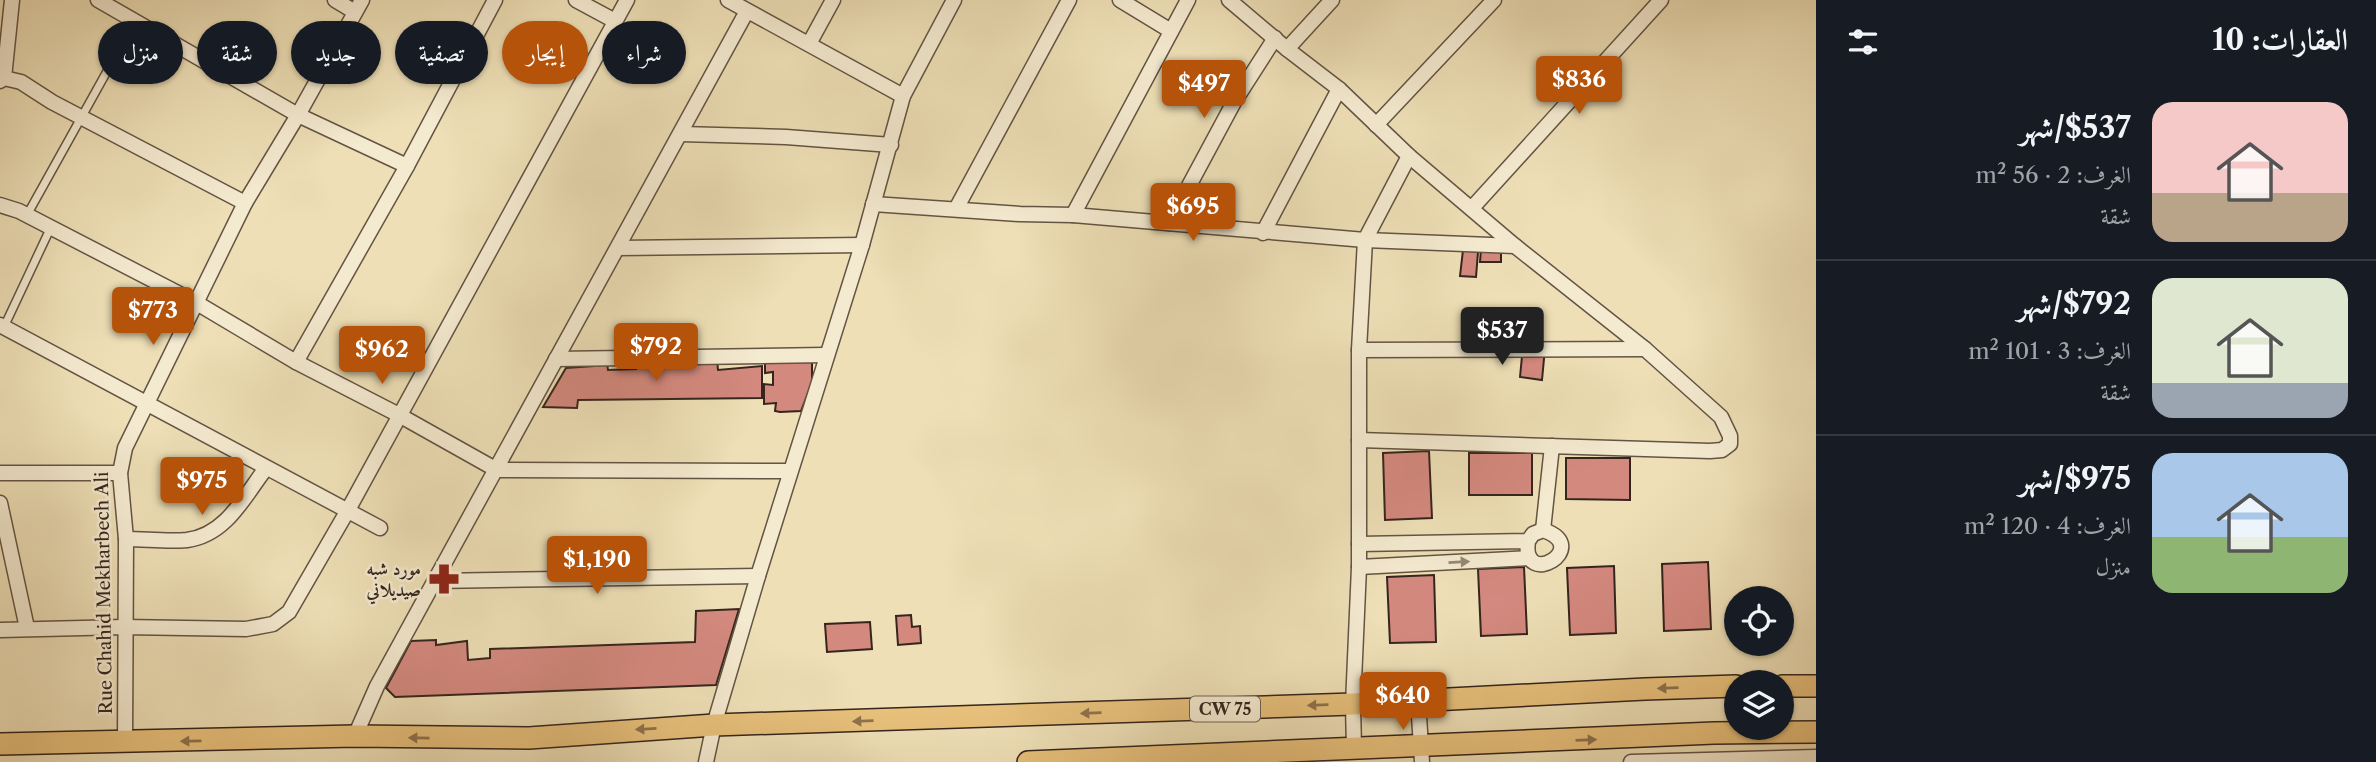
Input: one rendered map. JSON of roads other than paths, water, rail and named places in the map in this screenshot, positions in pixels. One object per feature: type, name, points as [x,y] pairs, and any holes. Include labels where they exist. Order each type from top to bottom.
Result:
[{"type":"main road","points":[[1794,686],[1816,686]]},
{"type":"main road","name":"CW 75","points":[[714,725],[1353,704],[1724,687]]},
{"type":"main road","points":[[0,744],[355,736],[529,738],[714,725]]},
{"type":"main road","points":[[1028,762],[1354,749],[1422,754],[1714,733],[1816,732]]},
{"type":"street","points":[[12,0],[2,79],[21,82],[246,203]]},
{"type":"street","points":[[98,0],[135,21]]},
{"type":"street","points":[[334,0],[359,6]]},
{"type":"street","points":[[296,362],[407,166],[495,0]]},
{"type":"street","points":[[576,0],[615,21],[628,0]]},
{"type":"street","points":[[728,0],[903,96]]},
{"type":"street","points":[[808,44],[833,0]]},
{"type":"street","points":[[706,762],[714,725],[758,576],[825,355],[862,245],[903,96],[954,0]]},
{"type":"street","points":[[956,209],[1069,0]]},
{"type":"street","points":[[1120,0],[1171,31]]},
{"type":"street","points":[[1073,215],[1188,0]]},
{"type":"street","points":[[1230,0],[1339,89],[1409,156],[1515,246],[1646,349],[1721,416],[1730,436],[1730,444],[1722,450],[1710,451],[1359,440]]},
{"type":"street","points":[[1287,49],[1332,0]]},
{"type":"street","points":[[1376,125],[1494,0]]},
{"type":"street","points":[[1472,208],[1661,0]]},
{"type":"street","name":"Rue Chahid Mekharbech Ali","points":[[125,742],[126,539],[120,473],[125,448],[246,203],[359,6]]},
{"type":"street","points":[[355,736],[377,686],[747,11]]},
{"type":"street","points":[[1169,223],[1234,102],[1275,38]]},
{"type":"street","points":[[0,630],[124,627],[246,629],[273,624],[289,612],[348,510],[602,45]]},
{"type":"street","points":[[183,49],[298,116],[407,166]]},
{"type":"street","points":[[1263,233],[1339,89]]},
{"type":"street","points":[[681,134],[786,137],[891,145]]},
{"type":"street","points":[[1354,749],[1353,704],[1359,567],[1359,349],[1365,240],[1409,156]]},
{"type":"street","points":[[873,204],[1073,215],[1365,240],[1515,246]]},
{"type":"street","points":[[0,205],[27,215],[195,302],[296,362],[399,415],[496,470],[790,471]]},
{"type":"street","points":[[619,248],[862,245]]},
{"type":"street","points":[[1,330],[380,528]]},
{"type":"street","points":[[1359,349],[1646,349]]},
{"type":"street","points":[[556,359],[825,355]]},
{"type":"street","points":[[1543,530],[1552,446]]},
{"type":"street","points":[[126,539],[184,540],[215,530],[235,510],[266,468]]},
{"type":"street","points":[[0,473],[120,473]]},
{"type":"street","points":[[0,503],[27,628]]},
{"type":"street","points":[[1543,530],[1557,538],[1560,546],[1559,555],[1554,562],[1546,565],[1530,558],[1527,550],[1528,541],[1543,530]]},
{"type":"street","points":[[1359,544],[1528,541]]},
{"type":"street","points":[[1359,567],[1530,558]]},
{"type":"street","points":[[435,581],[758,576]]},
{"type":"street","points":[[1418,701],[1422,754]]},
{"type":"street","points":[[1631,762],[1816,757]]},
{"type":"lane","points":[[27,215],[100,84]]},
{"type":"lane","points":[[1,330],[51,227]]},
{"type":"place","name":"مورد شبه صيديلاني","points":[[444,579]]}]
